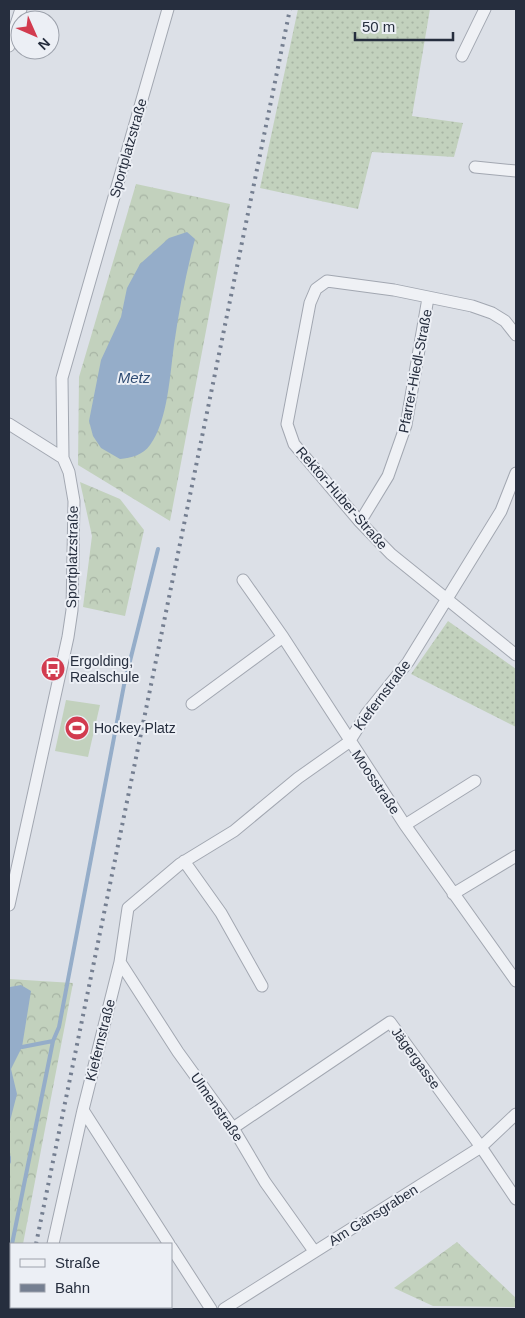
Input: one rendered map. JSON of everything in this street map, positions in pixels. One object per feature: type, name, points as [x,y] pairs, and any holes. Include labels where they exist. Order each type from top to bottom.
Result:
[{"type":"street","points":[[9,46],[21,9]]},
{"type":"street","name":"Sportplatzstraße","points":[[9,905],[12,877],[68,637],[72,610],[74,502],[69,472],[63,458],[62,378],[168,9]]},
{"type":"street","points":[[462,56],[485,9]]},
{"type":"street","points":[[475,167],[516,171]]},
{"type":"street","name":"Rektor-Huber-Straße","points":[[516,335],[505,321],[492,313],[472,306],[394,290],[327,282],[316,289],[310,303],[287,424],[289,434],[319,476],[391,554],[516,655]]},
{"type":"street","name":"Pfarrer-Hiedl-Straße","points":[[360,522],[388,476],[406,425],[428,298]]},
{"type":"street","points":[[9,424],[63,458]]},
{"type":"street","name":"Kiefernstraße","points":[[53,1243],[83,1110],[120,962],[128,908],[184,861],[234,831],[298,778],[349,742],[367,713],[408,662],[447,600],[500,511],[516,473]]},
{"type":"street","name":"Moosstraße","points":[[243,580],[283,637],[404,825],[516,981]]},
{"type":"street","points":[[192,704],[283,637]]},
{"type":"street","name":"Moosstraße","points":[[404,825],[475,781]]},
{"type":"street","points":[[453,894],[516,856]]},
{"type":"street","points":[[184,861],[221,913],[262,986]]},
{"type":"street","name":"Ulmenstraße","points":[[120,962],[178,1052],[233,1128],[265,1182],[314,1252]]},
{"type":"street","name":"Jägergasse","points":[[233,1128],[390,1022],[481,1147],[516,1199]]},
{"type":"street","points":[[83,1110],[168,1243]]},
{"type":"street","name":"Am Gänsgraben","points":[[224,1309],[481,1147],[516,1114]]},
{"type":"street","points":[[172,1249],[211,1309]]},
{"type":"green space","points":[[298,9],[430,9],[412,116],[463,123],[454,157],[372,152],[358,209],[260,188]]},
{"type":"green space","points":[[136,184],[230,204],[170,521],[78,465],[79,377]]},
{"type":"green space","points":[[80,482],[120,499],[144,530],[125,616],[83,607],[92,536]]},
{"type":"green space","points":[[448,621],[516,669],[516,727],[411,674]]},
{"type":"green space","name":"Hockey Platz","points":[[66,700],[100,705],[88,757],[55,751]]},
{"type":"green space","points":[[9,979],[73,983],[23,1243],[10,1243],[11,1309],[9,1309]]},
{"type":"green space","points":[[457,1242],[516,1298],[516,1307],[433,1306],[394,1288]]},
{"type":"water","name":"Metz","points":[[187,232],[195,239],[180,305],[167,396],[161,423],[150,445],[144,451],[128,458],[120,459],[101,448],[93,436],[89,421],[101,360],[121,317],[127,288],[140,264],[169,238]]},
{"type":"water","points":[[21,985],[31,991],[22,1047],[11,1069],[17,1094],[9,1125],[9,998],[10,987]]},
{"type":"waterway","points":[[22,1047],[53,1041],[59,1027],[124,685],[158,549]]},
{"type":"waterway","points":[[12,1243],[53,1041]]},
{"type":"waterway","points":[[9,1157],[9,1162]]},
{"type":"waterway","points":[[9,1260],[10,1254]]},
{"type":"railway","points":[[36,1243],[290,9]]},
{"type":"place","name":"Ergolding, Realschule","points":[[53,669]]},
{"type":"place","name":"Hockey Platz","points":[[77,728]]}]
